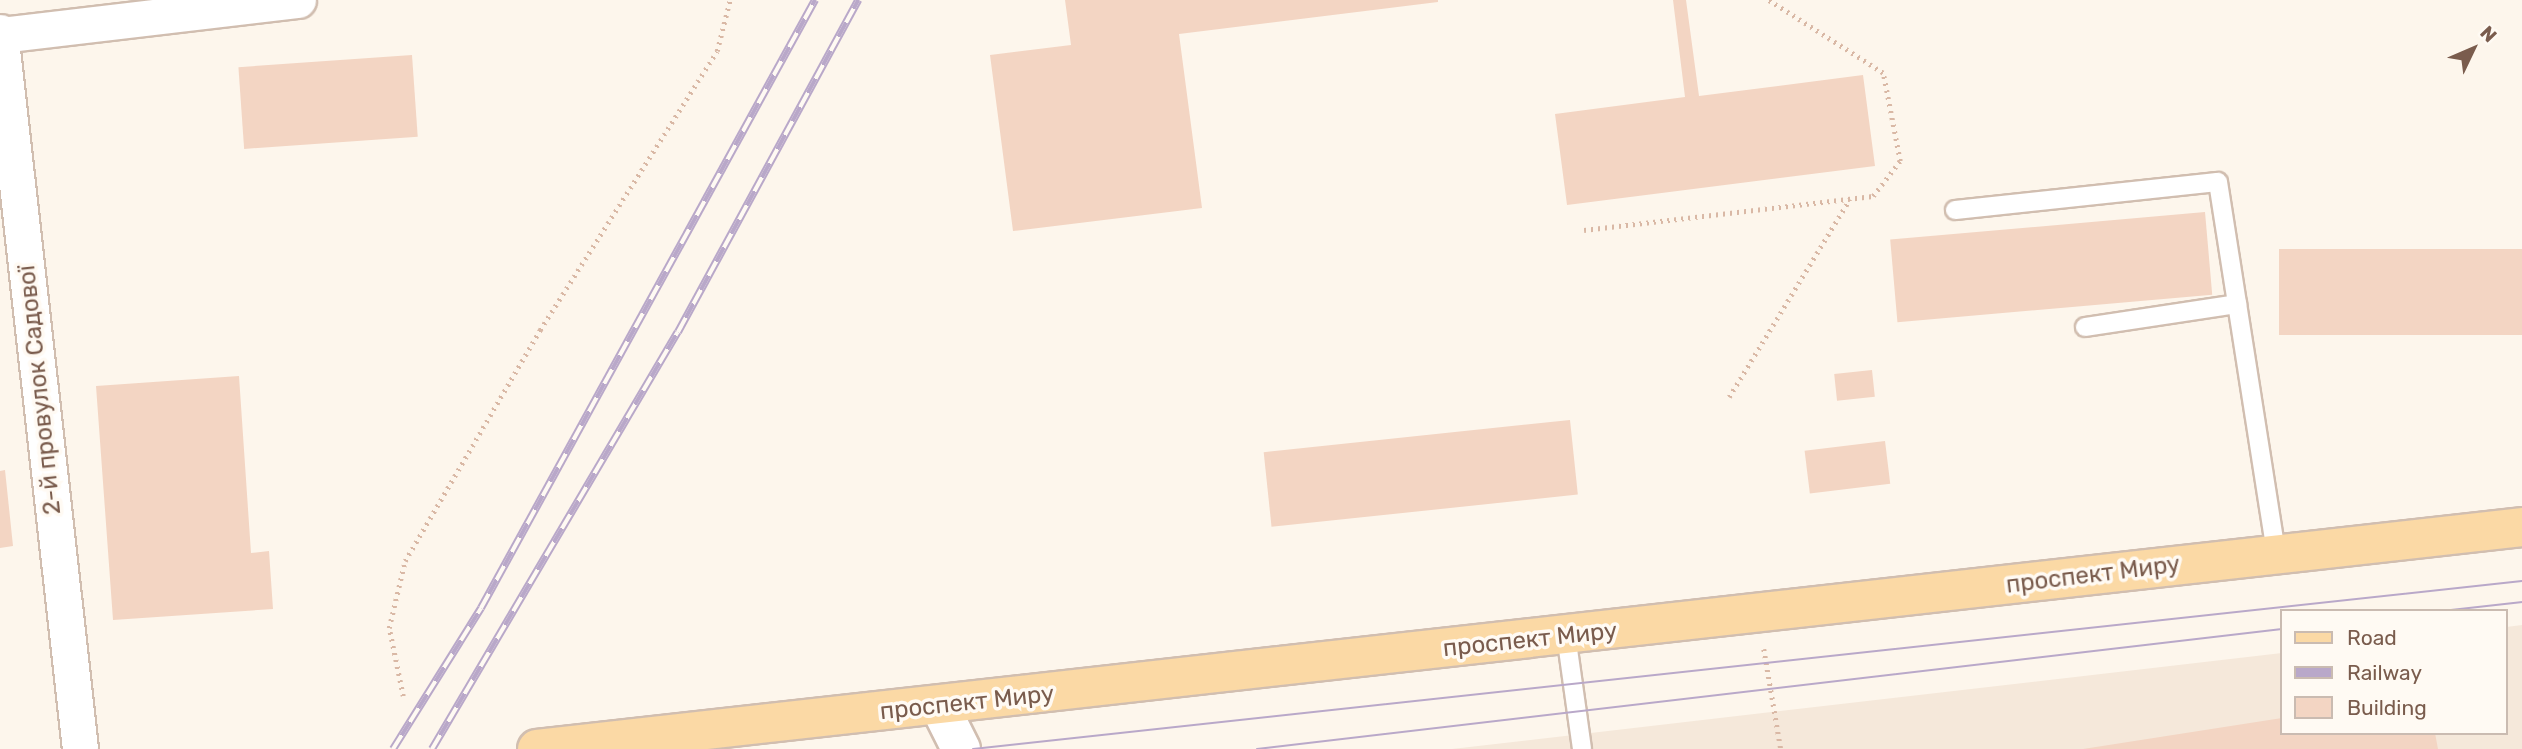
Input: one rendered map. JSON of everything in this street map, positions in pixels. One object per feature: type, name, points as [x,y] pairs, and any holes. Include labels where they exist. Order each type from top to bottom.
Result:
[{"type":"main road","name":"проспект Миру","points":[[537,749],[940,707],[2522,527]]},
{"type":"main road","points":[[940,707],[961,749]]},
{"type":"street","points":[[0,34],[298,0]]},
{"type":"street","name":"2-й провулок Садової","points":[[0,34],[80,749]]},
{"type":"lane","points":[[1955,210],[2218,182],[2276,555]]},
{"type":"lane","points":[[2085,327],[2237,304]]},
{"type":"lane","points":[[1566,635],[1582,749]]},
{"type":"path","points":[[403,696],[388,628],[405,561],[540,330],[717,51],[730,0]]},
{"type":"path","points":[[1584,230],[1873,197],[1900,161],[1883,72],[1768,0]]},
{"type":"path","points":[[1729,397],[1850,199]]},
{"type":"path","points":[[1763,641],[1781,749]]},
{"type":"shaded area","points":[[2522,625],[2522,749],[1452,749],[2280,653],[2280,735],[2508,735],[2508,627]]},
{"type":"building","points":[[1065,0],[1438,2],[1179,34],[1202,208],[1013,231],[990,55],[1071,45]]},
{"type":"building","points":[[1673,0],[1686,0],[1699,96],[1863,75],[1875,166],[1567,205],[1555,114],[1685,97]]},
{"type":"building","points":[[412,55],[418,137],[244,149],[238,67]]},
{"type":"building","points":[[2205,212],[2212,295],[1897,322],[1890,240]]},
{"type":"building","points":[[2279,249],[2522,249],[2522,335],[2279,335]]},
{"type":"building","points":[[1872,370],[1875,397],[1837,401],[1834,374]]},
{"type":"building","points":[[239,376],[251,553],[269,551],[273,609],[113,620],[96,386]]},
{"type":"building","points":[[1570,420],[1578,495],[1272,527],[1264,452]]},
{"type":"building","points":[[1885,441],[1890,484],[1810,494],[1805,451]]},
{"type":"building","points":[[5,470],[13,546],[0,548],[0,471]]},
{"type":"building","points":[[2280,718],[2280,735],[2435,735],[2438,749],[2083,749]]},
{"type":"tram line","points":[[973,749],[2522,581]]},
{"type":"tram line","points":[[2460,609],[2522,602]]},
{"type":"tram line","points":[[1257,749],[2280,629]]},
{"type":"railway","points":[[393,749],[481,608],[815,0]]},
{"type":"railway","points":[[432,749],[678,332],[858,0]]}]
